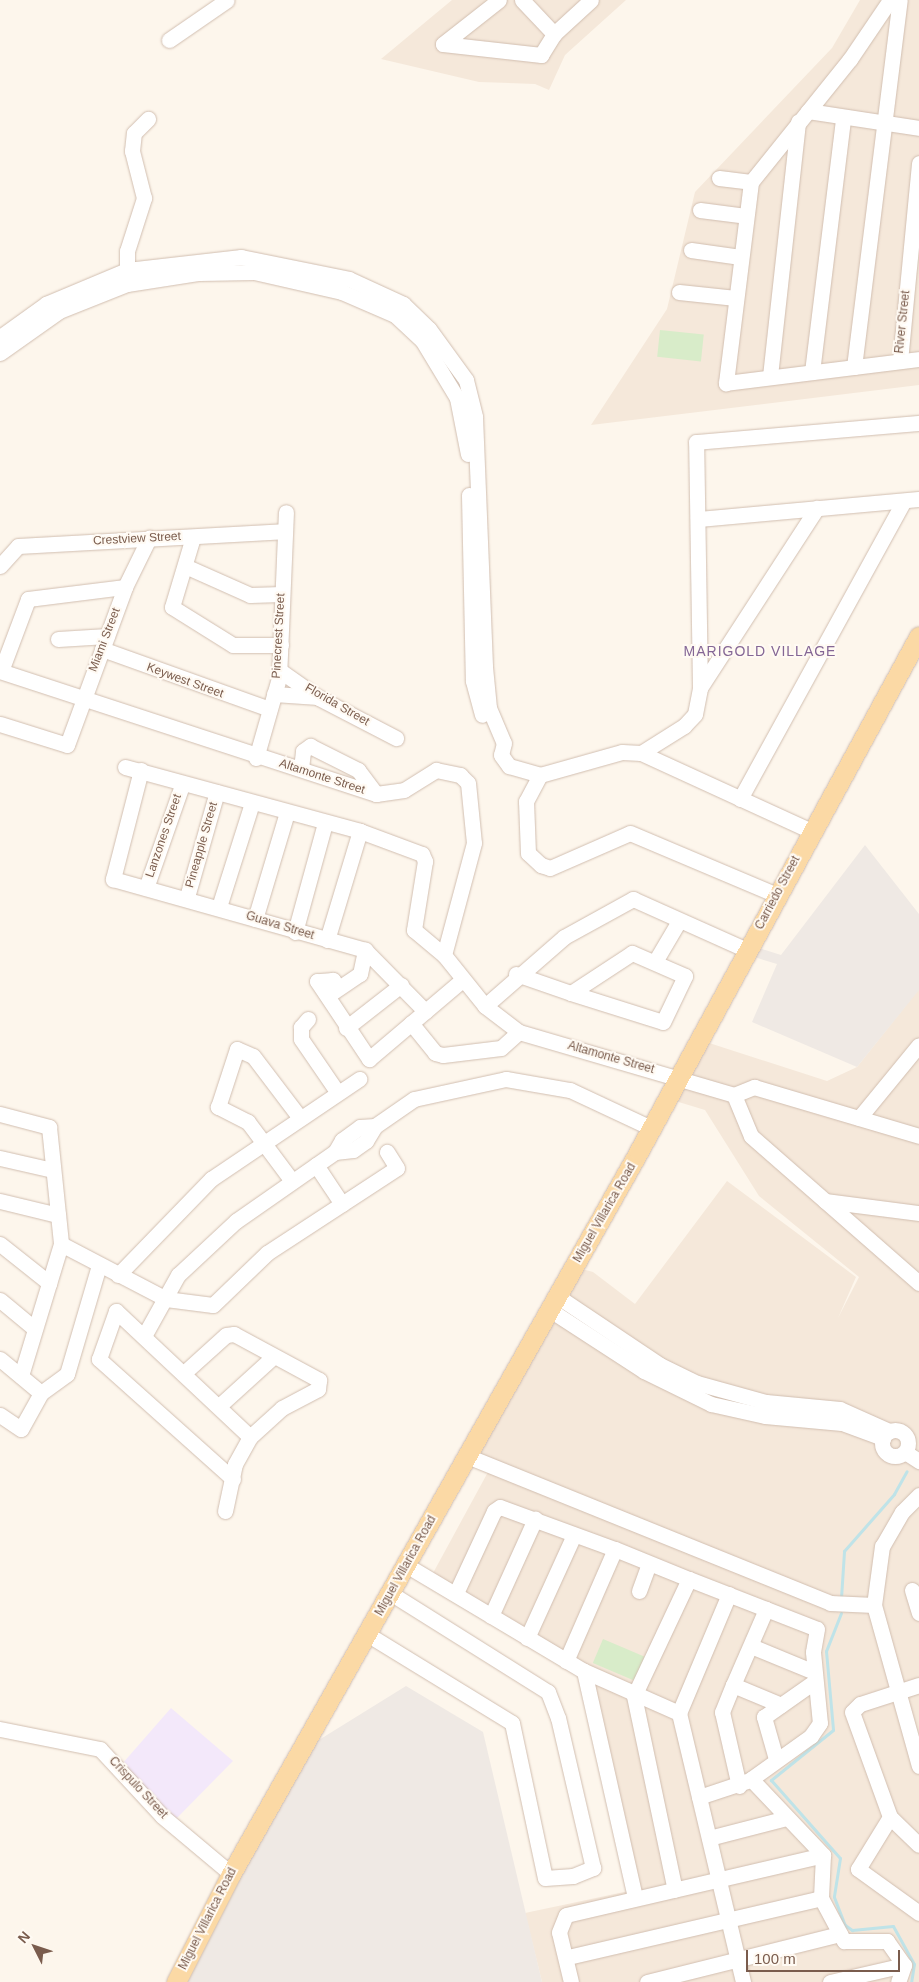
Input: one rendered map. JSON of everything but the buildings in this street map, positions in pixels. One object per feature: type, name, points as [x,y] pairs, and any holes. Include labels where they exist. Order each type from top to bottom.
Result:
[{"type":"main road","name":"Carriedo Street","points":[[640,1151],[811,831],[919,636]]},
{"type":"main road","name":"Miguel Villarica Road","points":[[176,1982],[231,1874],[640,1151]]},
{"type":"street","points":[[169,40],[227,0]]},
{"type":"street","points":[[499,0],[443,44],[541,55],[554,34],[592,0]]},
{"type":"street","points":[[522,0],[554,34]]},
{"type":"street","points":[[890,0],[803,117],[751,182],[726,383],[770,376],[919,359]]},
{"type":"street","points":[[854,367],[881,124],[900,0]]},
{"type":"street","points":[[803,117],[843,119],[919,128]]},
{"type":"street","points":[[770,376],[803,117]]},
{"type":"street","points":[[127,277],[127,251],[144,198],[132,151],[134,133],[148,119]]},
{"type":"street","points":[[812,372],[843,119]]},
{"type":"street","name":"River Street","points":[[900,361],[919,163]]},
{"type":"street","points":[[719,178],[751,182]]},
{"type":"street","points":[[700,210],[746,216]]},
{"type":"street","points":[[691,250],[741,257]]},
{"type":"street","points":[[0,338],[46,304],[127,277],[241,257],[349,278],[429,329],[466,380],[475,417],[489,708],[502,749],[510,766],[540,775],[622,752],[641,753],[811,831]]},
{"type":"street","points":[[0,353],[59,312],[127,277]]},
{"type":"street","points":[[679,292],[736,298]]},
{"type":"street","points":[[641,753],[684,726],[695,714],[700,688],[696,442],[919,423]]},
{"type":"street","points":[[698,519],[903,502],[919,499]]},
{"type":"street","points":[[740,799],[903,502]]},
{"type":"street","points":[[700,688],[816,508]]},
{"type":"street","name":"Pinecrest Street","points":[[256,758],[279,670],[283,532],[286,512]]},
{"type":"street","name":"Crestview Street","points":[[0,566],[18,546],[283,532]]},
{"type":"street","points":[[193,537],[172,607],[233,645],[281,645]]},
{"type":"street","name":"Miami Street","points":[[0,724],[67,745],[81,700],[125,587],[149,538]]},
{"type":"street","points":[[185,566],[250,595],[282,594]]},
{"type":"street","points":[[1,671],[28,599],[125,587]]},
{"type":"street","points":[[58,640],[104,642]]},
{"type":"street","name":"Keywest Street","points":[[104,642],[270,709]]},
{"type":"street","name":"Florida Street","points":[[279,670],[319,698],[396,738]]},
{"type":"street","name":"Altamonte Street","points":[[1,671],[81,700],[256,758],[301,768],[376,794],[404,790],[436,770],[460,774],[468,783],[474,843],[444,955],[461,980],[485,1006],[519,1032],[678,1077],[734,1095]]},
{"type":"street","points":[[274,694],[319,698]]},
{"type":"street","points":[[301,768],[304,751],[310,746],[358,770],[376,794]]},
{"type":"street","points":[[125,767],[142,770],[182,785],[217,792],[398,842],[424,858],[414,930],[444,955]]},
{"type":"street","name":"Guava Street","points":[[142,770],[113,879],[187,897],[295,932],[365,950]]},
{"type":"street","points":[[540,775],[526,801],[528,853],[541,865],[550,868],[630,834],[777,895]]},
{"type":"street","name":"Lanzones Street","points":[[146,888],[182,785]]},
{"type":"street","name":"Pineapple Street","points":[[187,897],[217,792]]},
{"type":"street","points":[[219,907],[252,803]]},
{"type":"street","points":[[255,919],[287,812]]},
{"type":"street","points":[[295,932],[324,823]]},
{"type":"street","points":[[327,940],[360,831]]},
{"type":"street","points":[[485,1006],[516,974],[564,937],[633,899],[747,950]]},
{"type":"street","points":[[656,960],[679,921]]},
{"type":"street","points":[[365,950],[425,1011]]},
{"type":"street","points":[[365,950],[360,974],[336,986],[333,980],[317,981],[326,1000],[369,1059],[461,980]]},
{"type":"street","points":[[516,974],[571,993],[663,1022],[685,976],[656,960],[632,953],[571,993]]},
{"type":"street","points":[[346,1028],[400,985]]},
{"type":"street","points":[[308,1019],[301,1027],[301,1039],[338,1093]]},
{"type":"street","points":[[412,1023],[435,1053],[443,1055],[501,1048],[519,1032]]},
{"type":"street","points":[[859,1118],[919,1045]]},
{"type":"street","points":[[292,1181],[248,1122],[217,1102],[238,1048],[253,1056],[300,1118]]},
{"type":"street","points":[[118,1275],[211,1179],[264,1141],[359,1079]]},
{"type":"street","points":[[144,1336],[178,1275],[198,1256],[269,1194],[335,1152],[353,1150],[366,1140],[375,1126],[414,1099],[481,1083],[524,1079],[570,1090],[651,1128]]},
{"type":"street","points":[[919,1136],[754,1087],[734,1095],[751,1136],[919,1283]]},
{"type":"street","points":[[0,1114],[49,1126],[61,1244],[21,1376]]},
{"type":"street","points":[[61,1244],[166,1299],[197,1306],[216,1304],[267,1253],[397,1168],[387,1152]]},
{"type":"street","points":[[0,1158],[53,1170]]},
{"type":"street","points":[[316,1165],[342,1204]]},
{"type":"street","points":[[0,1201],[58,1215]]},
{"type":"street","points":[[826,1201],[919,1212]]},
{"type":"street","points":[[0,1244],[49,1283]]},
{"type":"street","points":[[0,1415],[20,1429],[42,1393],[67,1374],[99,1265]]},
{"type":"street","points":[[0,1300],[36,1329]]},
{"type":"street","points":[[554,1303],[660,1365],[697,1383],[766,1402],[840,1409],[886,1434],[897,1430],[907,1436],[905,1452],[919,1461]]},
{"type":"street","points":[[233,1479],[99,1359],[116,1310],[185,1372],[250,1437]]},
{"type":"street","points":[[185,1372],[226,1335],[234,1334],[319,1380],[318,1388],[282,1408],[250,1437],[235,1464],[226,1511]]},
{"type":"street","points":[[219,1406],[274,1356]]},
{"type":"street","points":[[0,1360],[42,1393]]},
{"type":"street","points":[[467,1456],[830,1603],[874,1604]]},
{"type":"street","points":[[919,1495],[902,1512],[882,1546],[874,1604],[897,1695],[919,1766]]},
{"type":"street","points":[[456,1593],[494,1511],[504,1507],[817,1629],[815,1676],[820,1724],[811,1736],[776,1759],[745,1783],[699,1797]]},
{"type":"street","points":[[491,1616],[535,1519]]},
{"type":"street","points":[[527,1638],[574,1535]]},
{"type":"street","points":[[566,1661],[615,1549]]},
{"type":"street","points":[[639,1591],[649,1564]]},
{"type":"street","points":[[406,1565],[456,1593],[584,1672],[634,1696],[679,1713]]},
{"type":"street","points":[[675,1890],[634,1696],[689,1579]]},
{"type":"street","points":[[912,1590],[919,1611]]},
{"type":"street","points":[[367,1634],[512,1724],[546,1878],[574,1876],[593,1868],[558,1718],[548,1692],[390,1594]]},
{"type":"street","points":[[729,1594],[679,1713],[743,1982]]},
{"type":"street","points":[[766,1609],[722,1712],[745,1783],[787,1818],[823,1854],[821,1898],[844,1941],[887,1942],[904,1965]]},
{"type":"street","points":[[751,1646],[815,1676]]},
{"type":"street","points":[[584,1672],[635,1897]]},
{"type":"street","points":[[776,1759],[764,1717],[815,1676]]},
{"type":"street","points":[[733,1685],[781,1705]]},
{"type":"street","points":[[919,1685],[897,1695],[860,1704],[852,1712],[890,1818],[919,1845]]},
{"type":"street","name":"Crispulo Street","points":[[0,1729],[100,1749],[162,1816],[231,1874]]},
{"type":"street","points":[[709,1838],[787,1818]]},
{"type":"street","points":[[890,1818],[858,1869],[919,1913]]},
{"type":"street","points":[[571,1982],[568,1957],[559,1932],[566,1915],[635,1897],[719,1881],[823,1854]]},
{"type":"street","points":[[568,1957],[729,1922],[821,1898]]},
{"type":"street","points":[[647,1982],[738,1962],[840,1934]]},
{"type":"street","points":[[830,1982],[904,1965]]},
{"type":"street","points":[[898,1982],[904,1965]]},
{"type":"shaded area","points":[[452,0],[626,0],[565,55],[549,90],[535,84],[479,82],[381,59]]},
{"type":"shaded area","points":[[860,0],[919,0],[919,385],[591,425],[667,309],[695,192],[832,48]]},
{"type":"shaded area","points":[[865,845],[919,914],[919,990],[857,1067],[752,1022],[777,964],[751,956],[756,947],[781,955]]},
{"type":"shaded area","points":[[919,989],[919,1982],[542,1982],[525,1913],[629,1891],[579,1677],[426,1586],[488,1472],[474,1464],[578,1268],[593,1272],[635,1304],[727,1181],[856,1277],[838,1318],[859,1277],[759,1196],[705,1110],[672,1100],[703,1041],[827,1081],[857,1067]]},
{"type":"shaded area","points":[[406,1686],[483,1732],[542,1982],[184,1982],[306,1748]]},
{"type":"shaded area","points":[[171,1708],[233,1761],[173,1822],[122,1764]]},
{"type":"green space","points":[[660,330],[704,335],[701,361],[657,357]]},
{"type":"green space","points":[[603,1639],[645,1657],[635,1681],[593,1663]]},
{"type":"waterway","points":[[841,1598],[844,1551],[894,1494],[907,1471]]},
{"type":"waterway","points":[[841,1613],[826,1651],[833,1730],[771,1780],[840,1858],[834,1897],[845,1925],[852,1930],[893,1926],[914,1964],[911,1982]]},
{"type":"district","name":"MARIGOLD VILLAGE","points":[[760,651]]}]
